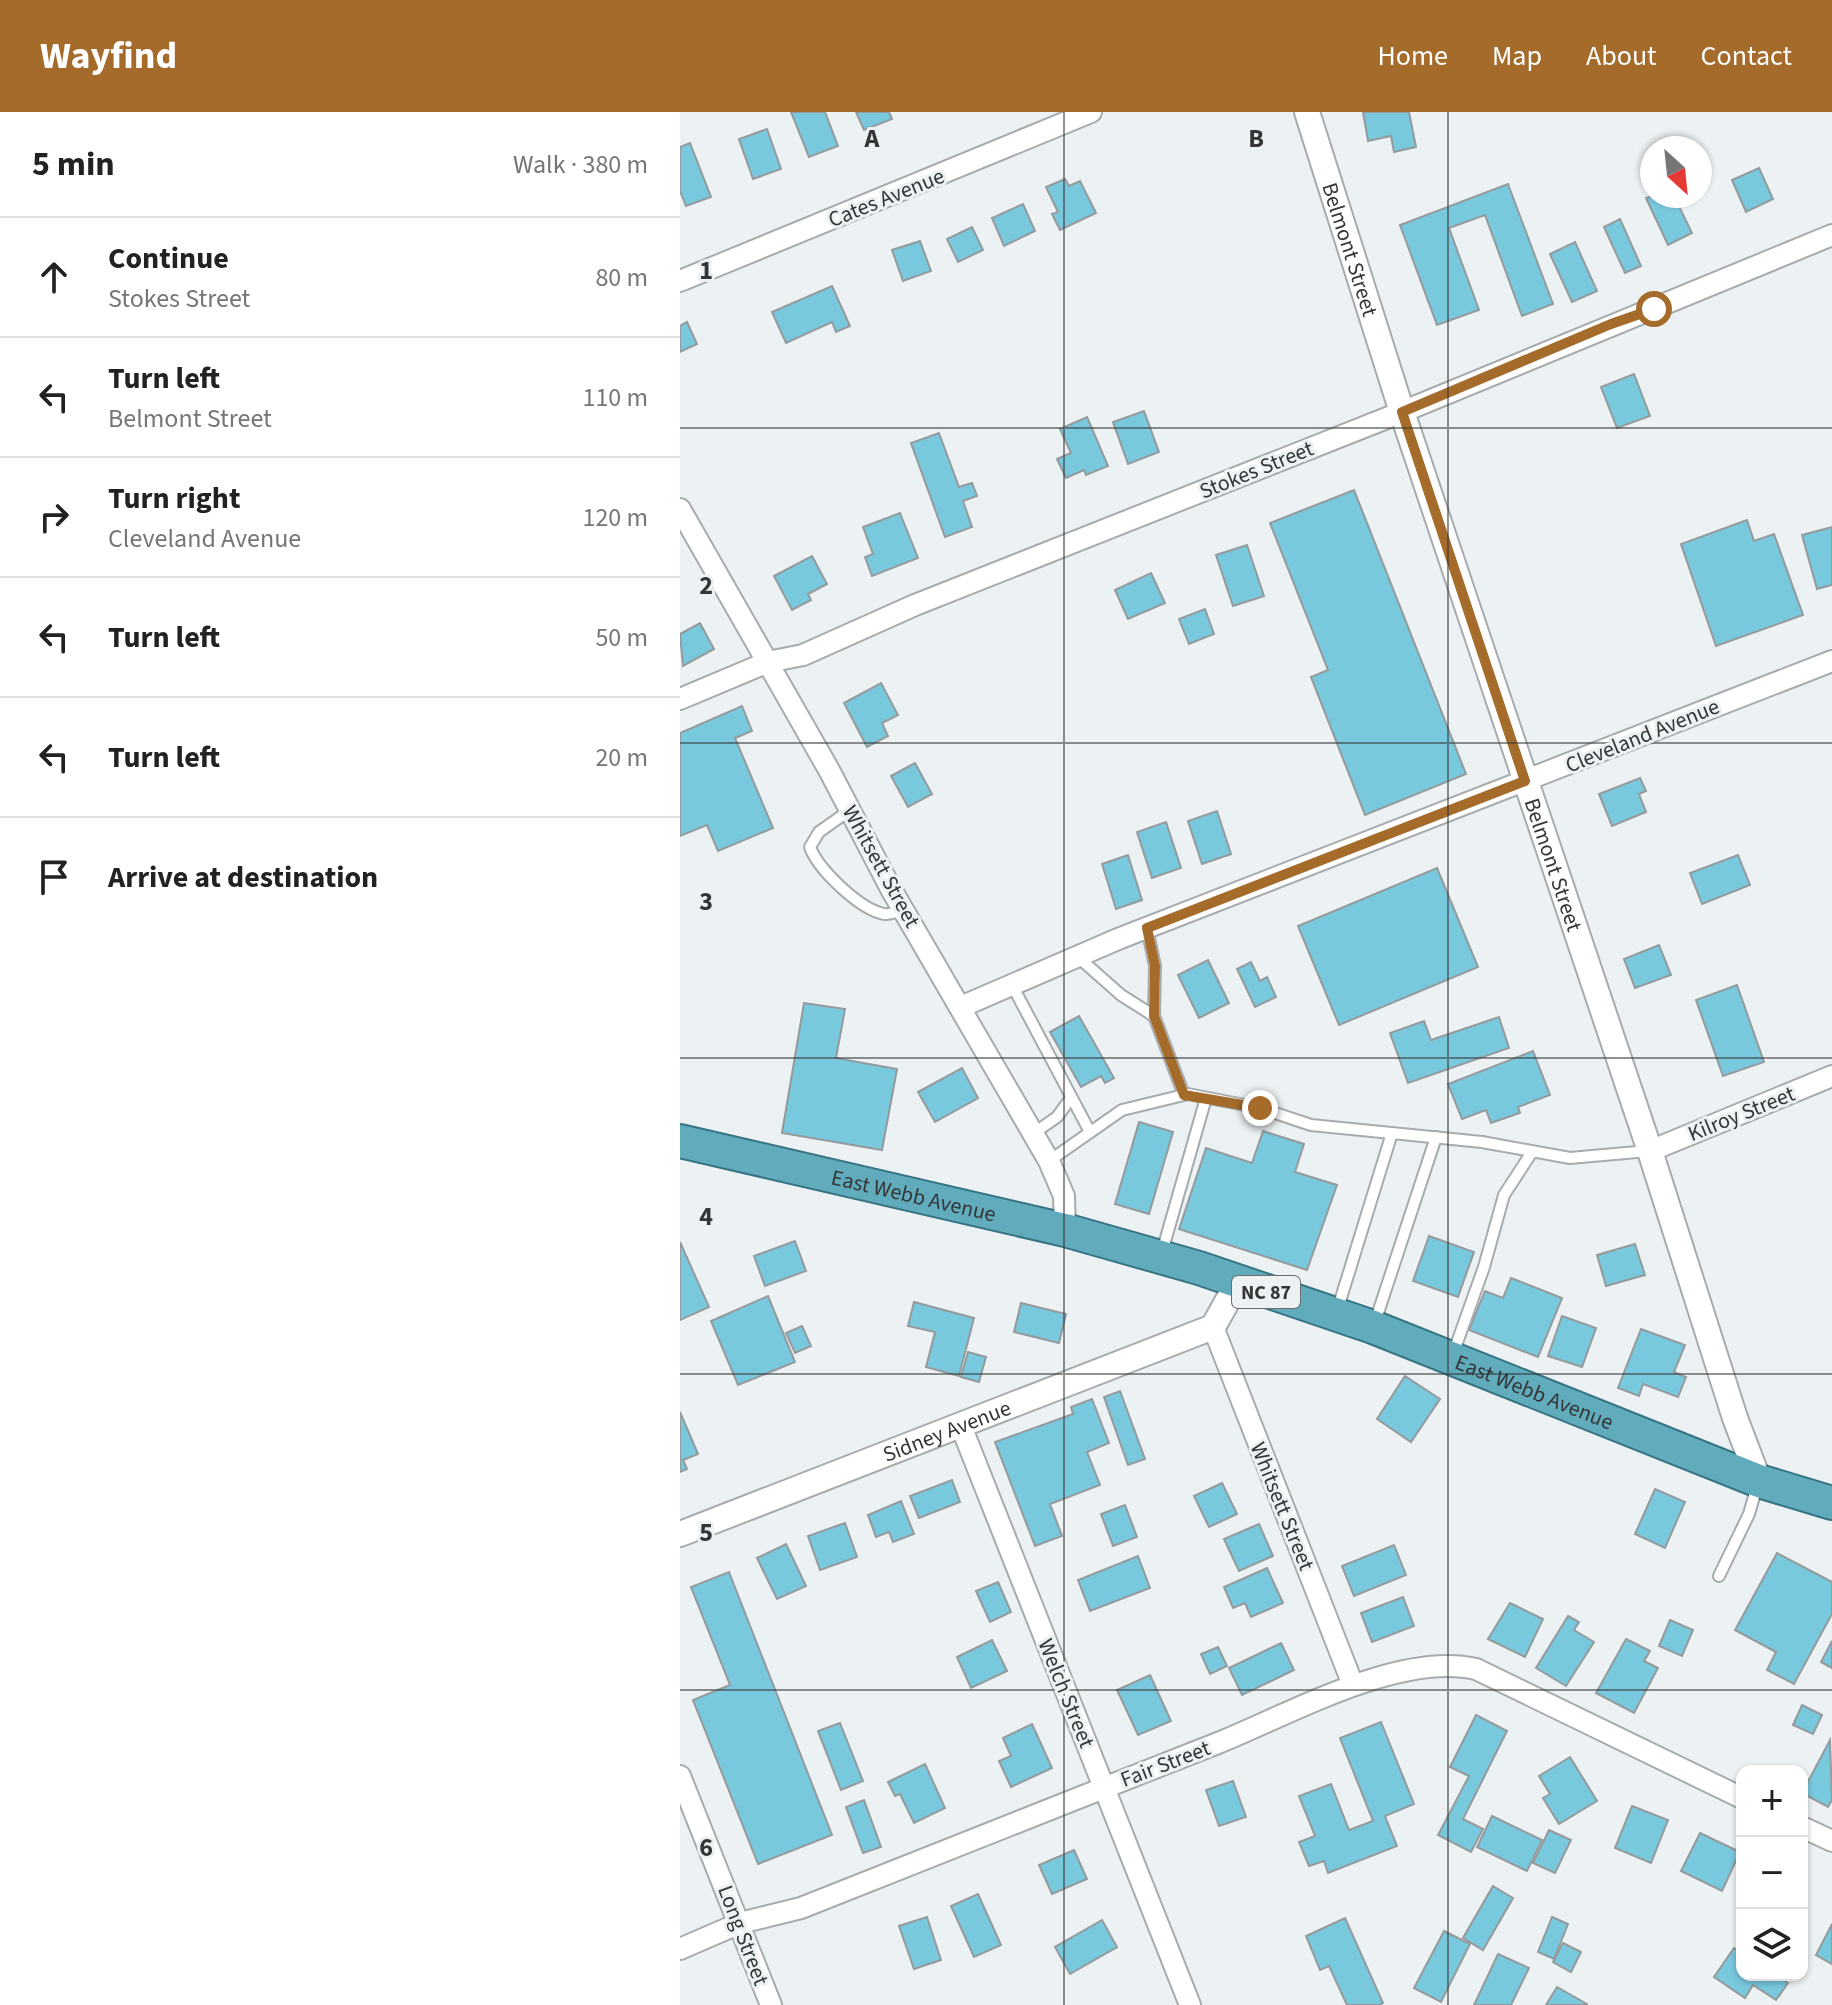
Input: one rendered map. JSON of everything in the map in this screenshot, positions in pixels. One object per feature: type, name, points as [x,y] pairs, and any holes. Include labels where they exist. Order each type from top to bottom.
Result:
[{"type":"highway","name":"East Webb Avenue","points":[[680,1141],[1065,1230],[1160,1257],[1373,1327],[1759,1481],[1832,1503]]},
{"type":"street","name":"Cates Avenue","points":[[680,281],[1091,112]]},
{"type":"street","name":"Belmont Street","points":[[1307,112],[1402,412],[1650,1151],[1735,1418],[1759,1481]]},
{"type":"street","name":"Stokes Street","points":[[680,699],[768,662],[803,655],[915,605],[1402,412],[1832,235]]},
{"type":"street","name":"Whitsett Street","points":[[680,509],[1049,1161],[1064,1196],[1065,1230]]},
{"type":"street","name":"Cleveland Avenue","points":[[963,1006],[1147,928],[1832,661]]},
{"type":"street","name":"Kilroy Street","points":[[1650,1151],[1832,1076]]},
{"type":"street","points":[[1213,1327],[1238,1282]]},
{"type":"street","name":"Whitsett Street","points":[[1213,1327],[1353,1685]]},
{"type":"street","name":"Sidney Avenue","points":[[680,1534],[1213,1327]]},
{"type":"street","name":"Welch Street","points":[[961,1426],[1190,2005]]},
{"type":"street","name":"Fair Street","points":[[680,1949],[740,1923],[801,1908],[1218,1743],[1353,1685],[1444,1665],[1476,1669],[1736,1795]]},
{"type":"street","name":"Long Street","points":[[680,1776],[771,2005]]},
{"type":"street","points":[[1808,1830],[1832,1841]]},
{"type":"lane","points":[[850,810],[819,832],[810,847],[816,863],[840,886],[884,914],[905,910]]},
{"type":"lane","points":[[1147,928],[1155,966],[1154,1016],[1184,1095]]},
{"type":"lane","points":[[1078,957],[1121,995],[1154,1016]]},
{"type":"lane","points":[[1012,985],[1090,1132]]},
{"type":"lane","points":[[1049,1161],[1122,1110],[1184,1095],[1260,1108],[1311,1125],[1436,1137],[1570,1158],[1650,1151]]},
{"type":"lane","points":[[1034,1133],[1057,1117],[1071,1098]]},
{"type":"lane","points":[[1160,1257],[1206,1098]]},
{"type":"lane","points":[[1335,1315],[1392,1133]]},
{"type":"lane","points":[[1373,1327],[1436,1137]]},
{"type":"lane","points":[[1451,1358],[1484,1267],[1504,1195],[1532,1152]]},
{"type":"lane","points":[[1719,1576],[1749,1514],[1759,1481]]},
{"type":"building","points":[[791,112],[825,112],[838,146],[809,157]]},
{"type":"building","points":[[856,112],[889,112],[892,119],[864,130]]},
{"type":"building","points":[[1363,112],[1409,112],[1416,147],[1394,152],[1391,136],[1368,141]]},
{"type":"building","points":[[767,129],[781,169],[753,179],[739,139]]},
{"type":"building","points":[[690,143],[711,197],[686,206],[680,191],[680,147]]},
{"type":"building","points":[[1759,168],[1773,199],[1746,212],[1732,180]]},
{"type":"building","points":[[1065,179],[1069,186],[1080,181],[1096,213],[1060,230],[1052,214],[1058,212],[1046,187]]},
{"type":"building","points":[[1508,184],[1553,304],[1522,316],[1485,215],[1449,228],[1479,310],[1437,325],[1400,225]]},
{"type":"building","points":[[1023,204],[1035,231],[1004,246],[992,218]]},
{"type":"building","points":[[1651,208],[1680,208],[1692,233],[1668,245]]},
{"type":"building","points":[[1620,219],[1641,266],[1625,273],[1604,227]]},
{"type":"building","points":[[972,227],[983,250],[958,262],[947,239]]},
{"type":"building","points":[[920,241],[931,271],[903,281],[892,250]]},
{"type":"building","points":[[1575,242],[1597,291],[1572,302],[1550,254]]},
{"type":"building","points":[[832,286],[850,326],[836,332],[832,322],[786,343],[772,312]]},
{"type":"building","points":[[687,322],[697,344],[680,352],[680,326]]},
{"type":"building","points":[[1634,374],[1650,416],[1617,428],[1601,387]]},
{"type":"building","points":[[1144,411],[1159,452],[1128,464],[1113,422]]},
{"type":"building","points":[[1087,417],[1108,466],[1086,475],[1084,470],[1066,478],[1057,459],[1071,453],[1060,429]]},
{"type":"building","points":[[939,433],[959,487],[972,483],[977,496],[963,501],[972,527],[945,537],[911,443]]},
{"type":"building","points":[[1354,490],[1466,774],[1365,815],[1311,677],[1328,670],[1270,523]]},
{"type":"building","points":[[900,513],[918,558],[872,576],[865,557],[873,554],[863,527]]},
{"type":"building","points":[[1747,520],[1754,541],[1774,534],[1803,615],[1716,646],[1681,544]]},
{"type":"building","points":[[1832,527],[1832,585],[1817,589],[1802,535]]},
{"type":"building","points":[[1247,545],[1264,596],[1233,606],[1216,555]]},
{"type":"building","points":[[812,556],[827,584],[808,594],[811,600],[792,610],[774,576]]},
{"type":"building","points":[[1151,573],[1165,603],[1128,619],[1115,590]]},
{"type":"building","points":[[1205,609],[1214,634],[1189,644],[1179,619]]},
{"type":"building","points":[[700,623],[714,649],[683,666],[680,634]]},
{"type":"building","points":[[881,683],[898,715],[882,723],[888,736],[867,747],[844,703]]},
{"type":"building","points":[[742,706],[752,731],[735,738],[773,828],[718,851],[707,825],[680,836],[680,733]]},
{"type":"building","points":[[915,763],[932,794],[908,807],[891,776]]},
{"type":"building","points":[[1640,778],[1646,791],[1639,794],[1646,812],[1612,826],[1599,794]]},
{"type":"building","points":[[1217,811],[1231,854],[1202,864],[1188,821]]},
{"type":"building","points":[[1166,822],[1181,868],[1152,878],[1137,832]]},
{"type":"building","points":[[1128,855],[1142,900],[1116,909],[1102,864]]},
{"type":"building","points":[[1738,855],[1750,885],[1702,904],[1690,873]]},
{"type":"building","points":[[1437,868],[1478,967],[1339,1025],[1298,926]]},
{"type":"building","points":[[1659,945],[1671,975],[1635,988],[1624,959]]},
{"type":"building","points":[[1208,960],[1229,1003],[1199,1018],[1178,975]]},
{"type":"building","points":[[1251,962],[1260,981],[1267,977],[1276,997],[1255,1007],[1237,969]]},
{"type":"building","points":[[1737,985],[1764,1062],[1723,1076],[1696,1000]]},
{"type":"building","points":[[804,1003],[845,1009],[836,1058],[897,1069],[882,1150],[782,1133]]},
{"type":"building","points":[[1079,1016],[1114,1078],[1105,1083],[1101,1076],[1081,1087],[1050,1032]]},
{"type":"building","points":[[1499,1017],[1509,1048],[1408,1083],[1390,1033],[1424,1021],[1431,1040]]},
{"type":"building","points":[[1533,1051],[1550,1095],[1518,1107],[1520,1113],[1491,1123],[1486,1110],[1462,1119],[1448,1084]]},
{"type":"building","points":[[962,1068],[978,1098],[935,1122],[918,1092]]},
{"type":"building","points":[[1139,1122],[1173,1132],[1149,1214],[1115,1204]]},
{"type":"building","points":[[1263,1131],[1304,1144],[1295,1172],[1337,1185],[1307,1270],[1179,1229],[1206,1148],[1252,1163]]},
{"type":"building","points":[[1429,1236],[1474,1252],[1458,1297],[1413,1281]]},
{"type":"building","points":[[795,1241],[806,1271],[765,1286],[754,1256]]},
{"type":"building","points":[[680,1242],[709,1307],[680,1320]]},
{"type":"building","points":[[1635,1244],[1645,1275],[1606,1286],[1597,1255]]},
{"type":"building","points":[[1511,1278],[1562,1298],[1538,1357],[1469,1330],[1485,1291],[1503,1298]]},
{"type":"building","points":[[768,1296],[795,1362],[738,1385],[711,1321]]},
{"type":"building","points":[[914,1302],[974,1318],[959,1376],[926,1367],[935,1332],[908,1326]]},
{"type":"building","points":[[1021,1303],[1066,1314],[1059,1343],[1014,1332]]},
{"type":"building","points":[[1562,1316],[1596,1328],[1582,1367],[1548,1356]]},
{"type":"building","points":[[802,1326],[811,1346],[795,1353],[786,1333]]},
{"type":"building","points":[[1641,1329],[1685,1345],[1674,1372],[1686,1377],[1678,1397],[1643,1384],[1639,1396],[1618,1388]]},
{"type":"building","points":[[968,1352],[986,1357],[979,1382],[961,1377]]},
{"type":"building","points":[[1405,1376],[1440,1399],[1411,1442],[1377,1419]]},
{"type":"building","points":[[1120,1391],[1145,1459],[1128,1465],[1104,1397]]},
{"type":"building","points":[[1092,1399],[1109,1443],[1087,1452],[1100,1485],[1050,1504],[1062,1536],[1035,1546],[995,1442],[1073,1414],[1071,1407]]},
{"type":"building","points":[[680,1412],[698,1454],[683,1460],[687,1469],[680,1472]]},
{"type":"building","points":[[952,1480],[960,1502],[919,1518],[910,1496]]},
{"type":"building","points":[[1222,1483],[1237,1514],[1209,1527],[1194,1496]]},
{"type":"building","points":[[1655,1489],[1685,1502],[1665,1548],[1635,1534]]},
{"type":"building","points":[[901,1501],[914,1534],[893,1542],[889,1532],[876,1537],[868,1515]]},
{"type":"building","points":[[1125,1505],[1137,1537],[1113,1546],[1101,1514]]},
{"type":"building","points":[[845,1523],[857,1557],[820,1570],[808,1536]]},
{"type":"building","points":[[1259,1524],[1273,1556],[1239,1571],[1224,1539]]},
{"type":"building","points":[[786,1544],[806,1586],[777,1599],[757,1558]]},
{"type":"building","points":[[1394,1545],[1406,1575],[1354,1596],[1342,1566]]},
{"type":"building","points":[[1777,1553],[1832,1582],[1832,1614],[1794,1684],[1767,1670],[1776,1652],[1735,1630]]},
{"type":"building","points":[[1138,1556],[1150,1588],[1090,1611],[1078,1580]]},
{"type":"building","points":[[1267,1568],[1283,1603],[1251,1617],[1245,1603],[1233,1608],[1224,1587]]},
{"type":"building","points":[[729,1572],[832,1835],[758,1864],[693,1700],[730,1685],[691,1587]]},
{"type":"building","points":[[998,1582],[1011,1612],[990,1622],[976,1591]]},
{"type":"building","points":[[1403,1597],[1414,1626],[1372,1642],[1361,1613]]},
{"type":"building","points":[[1510,1603],[1543,1619],[1525,1657],[1488,1639]]},
{"type":"building","points":[[1568,1616],[1579,1622],[1574,1630],[1594,1642],[1566,1686],[1536,1668]]},
{"type":"building","points":[[1670,1620],[1693,1630],[1682,1656],[1659,1646]]},
{"type":"building","points":[[1626,1639],[1650,1651],[1644,1661],[1658,1668],[1634,1713],[1596,1693]]},
{"type":"building","points":[[992,1640],[1007,1671],[971,1688],[957,1657]]},
{"type":"building","points":[[1832,1641],[1832,1668],[1821,1662]]},
{"type":"building","points":[[1281,1643],[1294,1670],[1242,1695],[1229,1668]]},
{"type":"building","points":[[1218,1647],[1227,1666],[1210,1674],[1201,1654]]},
{"type":"building","points":[[1150,1675],[1171,1721],[1138,1735],[1117,1690]]},
{"type":"building","points":[[1802,1705],[1822,1715],[1813,1734],[1793,1725]]},
{"type":"building","points":[[1476,1715],[1507,1731],[1463,1819],[1483,1829],[1471,1852],[1438,1835],[1469,1776],[1450,1767]]},
{"type":"building","points":[[1381,1722],[1414,1804],[1385,1816],[1397,1846],[1328,1873],[1324,1861],[1309,1866],[1299,1842],[1315,1836],[1299,1796],[1331,1784],[1349,1830],[1373,1821],[1340,1738]]},
{"type":"building","points":[[840,1723],[863,1781],[841,1790],[818,1731]]},
{"type":"building","points":[[1032,1724],[1052,1768],[1011,1787],[999,1761],[1011,1756],[1003,1738]]},
{"type":"building","points":[[1830,1740],[1832,1800],[1828,1807],[1808,1796],[1808,1782]]},
{"type":"building","points":[[1570,1757],[1597,1801],[1559,1824],[1543,1798],[1550,1794],[1539,1776]]},
{"type":"building","points":[[925,1764],[945,1808],[914,1823],[900,1794],[895,1796],[888,1782]]},
{"type":"building","points":[[1233,1781],[1246,1817],[1219,1826],[1206,1790]]},
{"type":"building","points":[[864,1800],[881,1847],[863,1853],[846,1807]]},
{"type":"building","points":[[1632,1806],[1668,1820],[1651,1863],[1615,1848]]},
{"type":"building","points":[[1492,1816],[1542,1840],[1527,1871],[1477,1847]]},
{"type":"building","points":[[1549,1830],[1571,1840],[1555,1873],[1533,1863]]},
{"type":"building","points":[[1700,1833],[1736,1850],[1736,1861],[1722,1891],[1681,1871]]},
{"type":"building","points":[[1074,1850],[1087,1879],[1052,1894],[1039,1865]]},
{"type":"building","points":[[1493,1886],[1513,1898],[1483,1950],[1463,1938]]},
{"type":"building","points":[[978,1894],[1001,1945],[974,1957],[951,1906]]},
{"type":"building","points":[[927,1917],[941,1960],[914,1969],[899,1926]]},
{"type":"building","points":[[1552,1917],[1568,1924],[1554,1959],[1538,1952]]},
{"type":"building","points":[[1345,1918],[1383,2003],[1379,2005],[1347,2005],[1329,1966],[1320,1970],[1306,1936]]},
{"type":"building","points":[[1102,1920],[1117,1947],[1070,1974],[1055,1947]]},
{"type":"building","points":[[1832,1924],[1832,1964],[1816,1955]]},
{"type":"building","points":[[1444,1931],[1470,1944],[1441,2002],[1414,1988]]},
{"type":"building","points":[[1563,1943],[1581,1952],[1571,1972],[1553,1962]]},
{"type":"building","points":[[1734,1948],[1736,1981],[1788,1983],[1776,2000],[1753,1985],[1745,1998],[1714,1977]]},
{"type":"building","points":[[1498,1954],[1529,1968],[1511,2005],[1474,2005]]},
{"type":"building","points":[[1557,1987],[1587,2004],[1587,2005],[1546,2005]]},
{"type":"route","points":[[1260,1108],[1184,1095],[1154,1016],[1155,966],[1147,928],[1525,781],[1402,412],[1654,309]]}]
